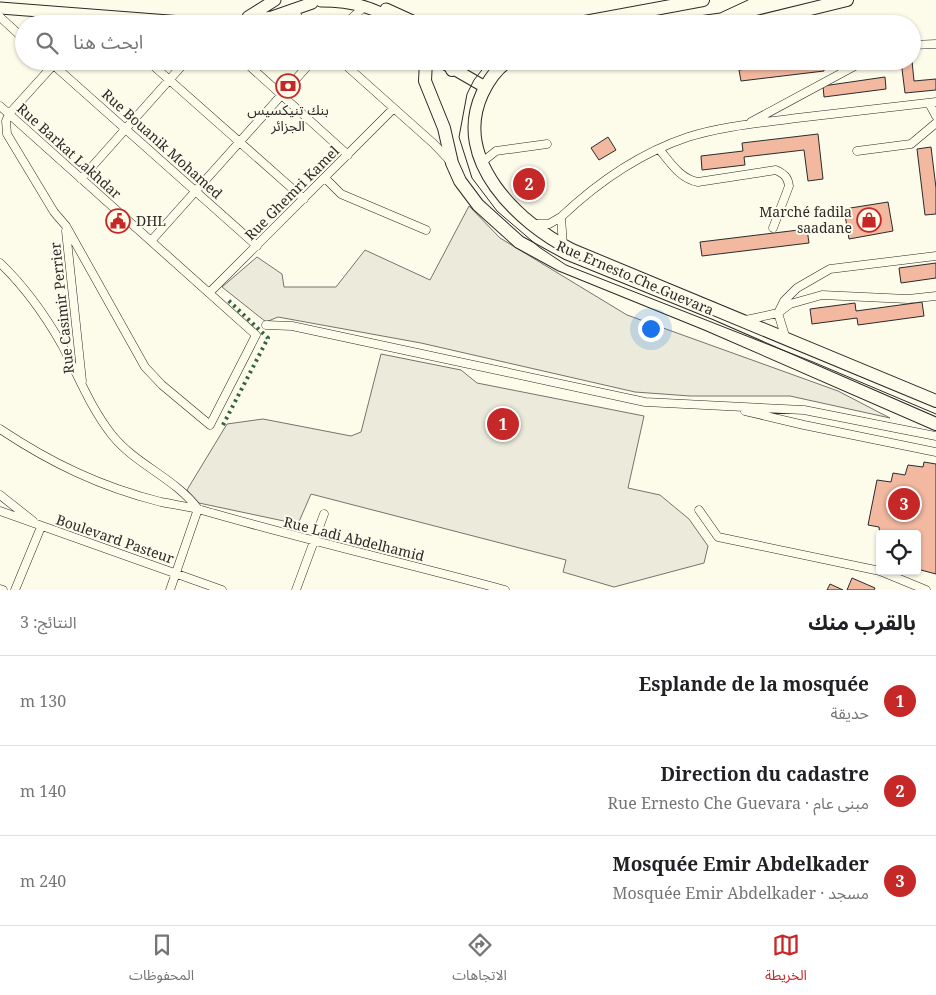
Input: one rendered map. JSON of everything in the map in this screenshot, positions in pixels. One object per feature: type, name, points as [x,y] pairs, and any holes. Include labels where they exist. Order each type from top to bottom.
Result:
[{"type":"main road","points":[[251,15],[275,0]]},
{"type":"main road","points":[[622,15],[702,0]]},
{"type":"main road","points":[[786,15],[847,0]]},
{"type":"main road","points":[[272,15],[294,10],[314,1],[366,3],[396,15]]},
{"type":"main road","points":[[366,3],[384,15]]},
{"type":"main road","points":[[0,8],[55,15]]},
{"type":"main road","name":"Rue Ernesto Che Guevara","points":[[426,70],[425,81],[444,128],[452,163],[460,180],[484,212],[519,242],[548,258],[709,325],[936,424]]},
{"type":"main road","points":[[458,70],[486,87]]},
{"type":"main road","name":"Rue Ernesto Che Guevara","points":[[498,70],[486,87],[478,104],[476,137],[482,163],[500,193],[531,223],[563,246],[936,401]]},
{"type":"street","points":[[354,15],[366,3]]},
{"type":"street","points":[[294,10],[297,15]]},
{"type":"street","points":[[0,17],[15,31]]},
{"type":"street","points":[[921,45],[936,44]]},
{"type":"street","points":[[47,70],[9,114],[6,121],[7,134],[54,212],[66,226]]},
{"type":"street","name":"Rue Bouanik Mohamed","points":[[61,70],[257,246]]},
{"type":"street","points":[[157,70],[238,143],[304,199]]},
{"type":"street","points":[[81,178],[178,70]]},
{"type":"street","points":[[254,70],[348,155]]},
{"type":"street","points":[[151,241],[304,70]]},
{"type":"street","points":[[351,70],[393,110],[434,144],[452,163]]},
{"type":"street","points":[[746,124],[847,70]]},
{"type":"street","points":[[531,223],[539,225],[549,224],[561,217],[594,187],[659,149],[708,131],[746,124],[932,102],[936,116]]},
{"type":"street","name":"Rue Barkat Lakhdar","points":[[0,106],[256,335],[210,425],[146,367],[66,226]]},
{"type":"street","name":"Rue Ghemri Kamel","points":[[210,293],[393,110]]},
{"type":"street","points":[[857,151],[911,144],[936,123]]},
{"type":"street","points":[[482,163],[496,151],[547,144]]},
{"type":"street","points":[[659,149],[680,174],[698,182],[776,170],[782,173],[788,178],[789,186],[773,228]]},
{"type":"street","points":[[325,178],[341,194],[426,230]]},
{"type":"street","points":[[561,217],[563,246]]},
{"type":"street","name":"Rue Casimir Perrier","points":[[66,226],[83,388]]},
{"type":"street","points":[[786,339],[778,313],[784,301],[797,288],[830,269],[936,256]]},
{"type":"street","points":[[0,264],[22,286],[44,315],[101,420],[126,450],[185,495],[198,509],[170,590]]},
{"type":"street","points":[[739,320],[753,320],[778,313],[790,304],[822,294],[908,299],[936,296]]},
{"type":"street","points":[[266,325],[292,326],[645,402],[821,413],[936,436]]},
{"type":"street","points":[[727,406],[804,425],[936,452]]},
{"type":"street","name":"Rue Ladi Abdelhamid","points":[[0,429],[39,455],[66,469],[160,501],[198,509],[315,543],[505,590]]},
{"type":"street","points":[[0,495],[41,526],[14,590]]},
{"type":"street","points":[[700,510],[718,537],[880,571],[926,590]]},
{"type":"street","name":"Boulevard Pasteur","points":[[0,511],[222,590]]},
{"type":"street","points":[[296,590],[315,543],[324,514]]},
{"type":"street","points":[[469,590],[471,581]]},
{"type":"shaded area","points":[[469,206],[500,238],[627,315],[838,391],[890,418],[790,396],[690,396],[635,392],[421,343],[278,317],[266,322],[222,287],[257,257],[282,274],[284,287],[336,287],[365,250],[430,280]]},
{"type":"shaded area","points":[[381,354],[461,370],[477,383],[644,416],[628,488],[660,495],[689,519],[708,546],[704,563],[614,587],[563,572],[566,560],[311,494],[298,524],[199,503],[187,490],[227,424],[263,419],[351,436],[361,432]]},
{"type":"building","points":[[739,70],[824,70],[824,71],[741,81]]},
{"type":"building","points":[[902,70],[913,70],[914,81],[936,79],[936,90],[905,93]]},
{"type":"building","points":[[885,77],[886,89],[824,97],[823,86]]},
{"type":"building","points":[[818,134],[823,179],[808,181],[804,150],[744,157],[745,165],[702,170],[701,156],[743,151],[742,143]]},
{"type":"building","points":[[608,137],[616,150],[599,160],[591,148]]},
{"type":"building","points":[[931,147],[936,188],[936,214],[925,215],[917,149]]},
{"type":"building","name":"Marché fadila saadane","points":[[888,202],[893,231],[849,239],[844,209]]},
{"type":"building","points":[[807,229],[809,243],[702,256],[700,242]]},
{"type":"building","points":[[936,263],[936,278],[901,283],[899,268]]},
{"type":"building","points":[[922,302],[924,316],[858,325],[857,318],[812,324],[810,309],[855,303],[856,311]]},
{"type":"building","points":[[924,462],[936,464],[936,574],[921,570],[921,530],[879,530],[879,527],[868,525],[877,480],[891,482],[893,473],[905,475],[908,465],[923,467]]},
{"type":"building","points":[[852,578],[875,588],[874,590],[847,590]]},
{"type":"building","points":[[830,584],[843,590],[827,590]]},
{"type":"tram line","points":[[706,15],[720,13],[748,0]]},
{"type":"tram line","points":[[482,70],[467,94],[459,137],[472,178],[497,211],[539,247],[566,265],[813,362],[936,414]]},
{"type":"hedge","points":[[223,425],[268,338],[227,299]]},
{"type":"place","name":"بنك تنيكسيس الجزائر","points":[[288,86]]},
{"type":"place","name":"Direction du cadastre","points":[[529,184]]},
{"type":"place","name":"Marché fadila saadane","points":[[869,220]]},
{"type":"place","name":"DHL","points":[[118,221]]},
{"type":"place","name":"Esplande de la mosquée","points":[[503,424]]},
{"type":"place","name":"Mosquée Emir Abdelkader","points":[[904,504]]}]
